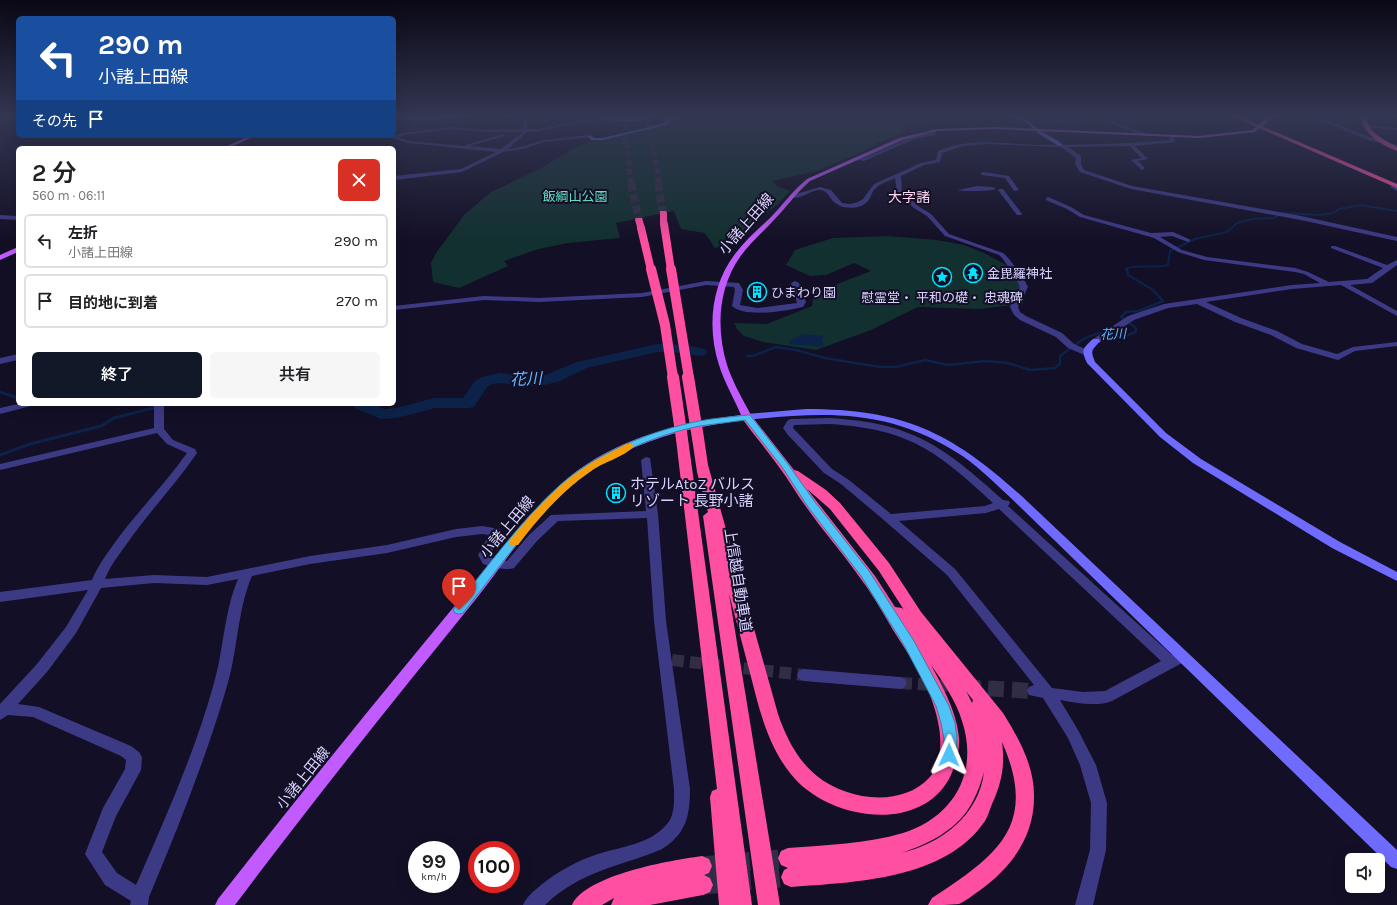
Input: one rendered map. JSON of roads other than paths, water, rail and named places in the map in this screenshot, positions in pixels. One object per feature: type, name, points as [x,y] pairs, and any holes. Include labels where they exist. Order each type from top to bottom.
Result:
[{"type":"highway","points":[[1329,157],[1397,187]]},
{"type":"highway","name":"上信越自動車道","points":[[663,213],[690,439],[706,626],[741,905]]},
{"type":"highway","name":"上信越自動車道","points":[[640,224],[665,325],[690,439],[702,465],[769,905]]},
{"type":"highway","points":[[747,417],[785,466],[811,505],[865,574],[918,637],[955,689],[971,720],[976,737],[977,753],[971,787],[962,802],[951,815],[937,827],[921,836],[901,843],[866,850],[788,858]]},
{"type":"highway","points":[[702,465],[769,714],[776,734],[785,752],[796,768],[826,794],[861,806],[879,807],[897,805],[914,800],[926,793],[937,783],[945,770],[949,755],[950,739],[948,723],[934,688],[893,617],[865,574]]},
{"type":"highway","points":[[785,466],[821,493],[835,506],[884,567],[916,616],[960,669],[1008,733],[1021,765],[1025,800],[1023,817],[1018,834],[1007,851],[995,865],[980,878],[939,905]]},
{"type":"highway","points":[[706,626],[708,685],[730,905]]},
{"type":"highway","points":[[791,877],[869,869],[916,859],[937,851],[954,841],[968,827],[980,812],[988,795],[993,777],[995,758],[989,723],[982,706],[960,669]]},
{"type":"highway","points":[[583,905],[613,887],[654,874],[703,876],[622,905]]},
{"type":"main road","name":"小諸上田線","points":[[224,905],[280,832],[532,520],[562,489],[584,471],[638,442],[669,431],[699,424],[747,417],[727,376],[719,351],[717,313],[723,283],[737,256],[803,183],[857,157]]},
{"type":"main road","points":[[0,258],[16,249]]},
{"type":"street","points":[[396,178],[462,170],[489,157]]},
{"type":"street","points":[[862,160],[869,157]]},
{"type":"street","points":[[792,196],[802,196],[811,190],[824,189],[831,193],[841,204],[856,206],[866,199],[873,187],[923,164],[938,161],[939,157]]},
{"type":"street","points":[[1079,157],[1078,164],[1082,171],[1131,187],[1301,218],[1397,239]]},
{"type":"street","points":[[1142,168],[1134,160],[1145,159],[1143,157]]},
{"type":"street","points":[[983,174],[1007,177],[1016,190]]},
{"type":"street","points":[[898,176],[899,191],[916,207],[929,215],[947,235],[1001,254],[1006,258],[1006,262],[1022,280],[1024,287],[1014,308],[1017,313],[1033,324],[1059,335],[1071,346],[1087,353]]},
{"type":"street","points":[[961,190],[977,188],[993,189]]},
{"type":"street","points":[[1002,190],[1019,214]]},
{"type":"street","points":[[1048,199],[1063,205],[1082,216],[1151,235],[1180,251],[1206,259],[1295,270],[1306,273],[1328,284]]},
{"type":"street","points":[[0,217],[16,218]]},
{"type":"street","points":[[1151,235],[1173,234],[1188,240]]},
{"type":"street","points":[[1333,247],[1394,264]]},
{"type":"street","points":[[1394,264],[1369,281],[1292,287],[1167,306],[1131,318],[1096,341],[1088,348],[1087,353],[1091,363],[1163,435],[1197,461],[1336,545],[1397,577]]},
{"type":"street","points":[[396,308],[484,298],[539,300],[642,295],[674,290],[700,283],[723,283],[738,286],[739,290],[736,306],[748,310],[800,305],[802,302],[795,283]]},
{"type":"street","points":[[1342,283],[1397,314]]},
{"type":"street","points":[[1197,301],[1232,318],[1274,333],[1299,346],[1338,357],[1353,349],[1397,344]]},
{"type":"street","points":[[0,361],[16,357]]},
{"type":"street","points":[[0,411],[20,406]]},
{"type":"street","points":[[2,712],[42,668],[71,630],[97,584],[103,568],[136,522],[192,453],[170,442],[159,430],[160,406]]},
{"type":"street","points":[[747,417],[802,411],[852,412],[891,419],[924,430],[969,456],[1002,483],[1184,655],[1397,860]]},
{"type":"street","points":[[1084,905],[1098,850],[1099,802],[1095,786],[1081,749],[1040,691],[951,572],[889,518],[845,482],[828,471],[791,433],[788,428],[791,422],[837,421],[863,423],[890,430],[918,440],[942,453],[972,476],[1003,504],[1171,662]]},
{"type":"street","points":[[0,467],[159,430]]},
{"type":"street","points":[[532,905],[549,889],[570,875],[615,857],[643,850],[658,843],[669,835],[676,825],[683,801],[669,660],[660,621],[652,514],[646,460]]},
{"type":"street","points":[[889,518],[965,512],[986,509],[1003,504]]},
{"type":"street","points":[[0,597],[97,584],[154,579],[207,581],[310,560],[387,549],[456,533],[482,530],[496,532],[484,555],[487,561],[497,564],[510,565],[533,538],[555,518],[652,514]]},
{"type":"street","points":[[2,712],[34,711],[126,751],[134,757],[132,770],[110,813],[93,854],[111,879],[139,901],[186,789],[219,690],[239,588],[247,573]]},
{"type":"street","points":[[1040,691],[1083,698],[1107,697],[1184,655]]},
{"type":"street","points":[[804,675],[900,683]]},
{"type":"water","points":[[803,334],[824,336],[822,339],[824,347],[789,344],[789,341]]},
{"type":"waterway","name":"花川","points":[[1126,270],[1127,268],[1132,267],[1157,267],[1168,265],[1170,251],[1195,239],[1227,232],[1237,223],[1253,219],[1274,218],[1280,213],[1319,215],[1334,213],[1339,209],[1360,205],[1397,211]]},
{"type":"waterway","name":"花川","points":[[1111,333],[1128,335],[1136,332],[1136,328],[1121,317],[1126,312],[1139,311],[1163,301],[1153,290],[1128,275],[1127,269]]},
{"type":"waterway","name":"花川","points":[[747,356],[753,356],[776,347],[796,350],[825,358],[880,367],[896,367],[925,360],[948,365],[985,361],[1008,363],[1030,370],[1055,368],[1060,364],[1060,356],[1076,344],[1092,335],[1105,333]]},
{"type":"waterway","name":"花川","points":[[365,406],[381,414],[397,413],[434,403],[468,403],[481,384],[488,380],[500,378],[525,381],[545,380],[554,378],[582,365],[657,348],[672,348],[700,352]]},
{"type":"waterway","name":"花川","points":[[0,392],[16,397]]},
{"type":"waterway","points":[[0,455],[30,444],[101,426],[114,418],[157,407]]},
{"type":"tunnel","points":[[628,157],[631,184]]},
{"type":"tunnel","points":[[655,157],[659,184]]},
{"type":"tunnel","points":[[631,183],[639,220]]},
{"type":"tunnel","points":[[658,183],[663,213]]},
{"type":"tunnel","points":[[672,660],[804,675]]},
{"type":"tunnel","points":[[900,683],[975,688]]},
{"type":"tunnel","points":[[964,687],[975,688]]},
{"type":"tunnel","points":[[975,688],[1034,691]]},
{"type":"tunnel","points":[[975,688],[981,688]]},
{"type":"tunnel","points":[[702,866],[788,858]]},
{"type":"tunnel","points":[[703,885],[791,877]]},
{"type":"place","name":"金毘羅神社","points":[[973,273]]},
{"type":"place","name":"慰霊堂・ 平和の礎・ 忠魂碑","points":[[942,277]]},
{"type":"place","name":"ひまわり園","points":[[757,292]]},
{"type":"place","name":"ホテルAtoZ バルス リゾート 長野小諸","points":[[616,493]]},
{"type":"district","name":"大字諸","points":[[909,197]]},
{"type":"park label","name":"飯綱山公園","points":[[575,196]]}]
